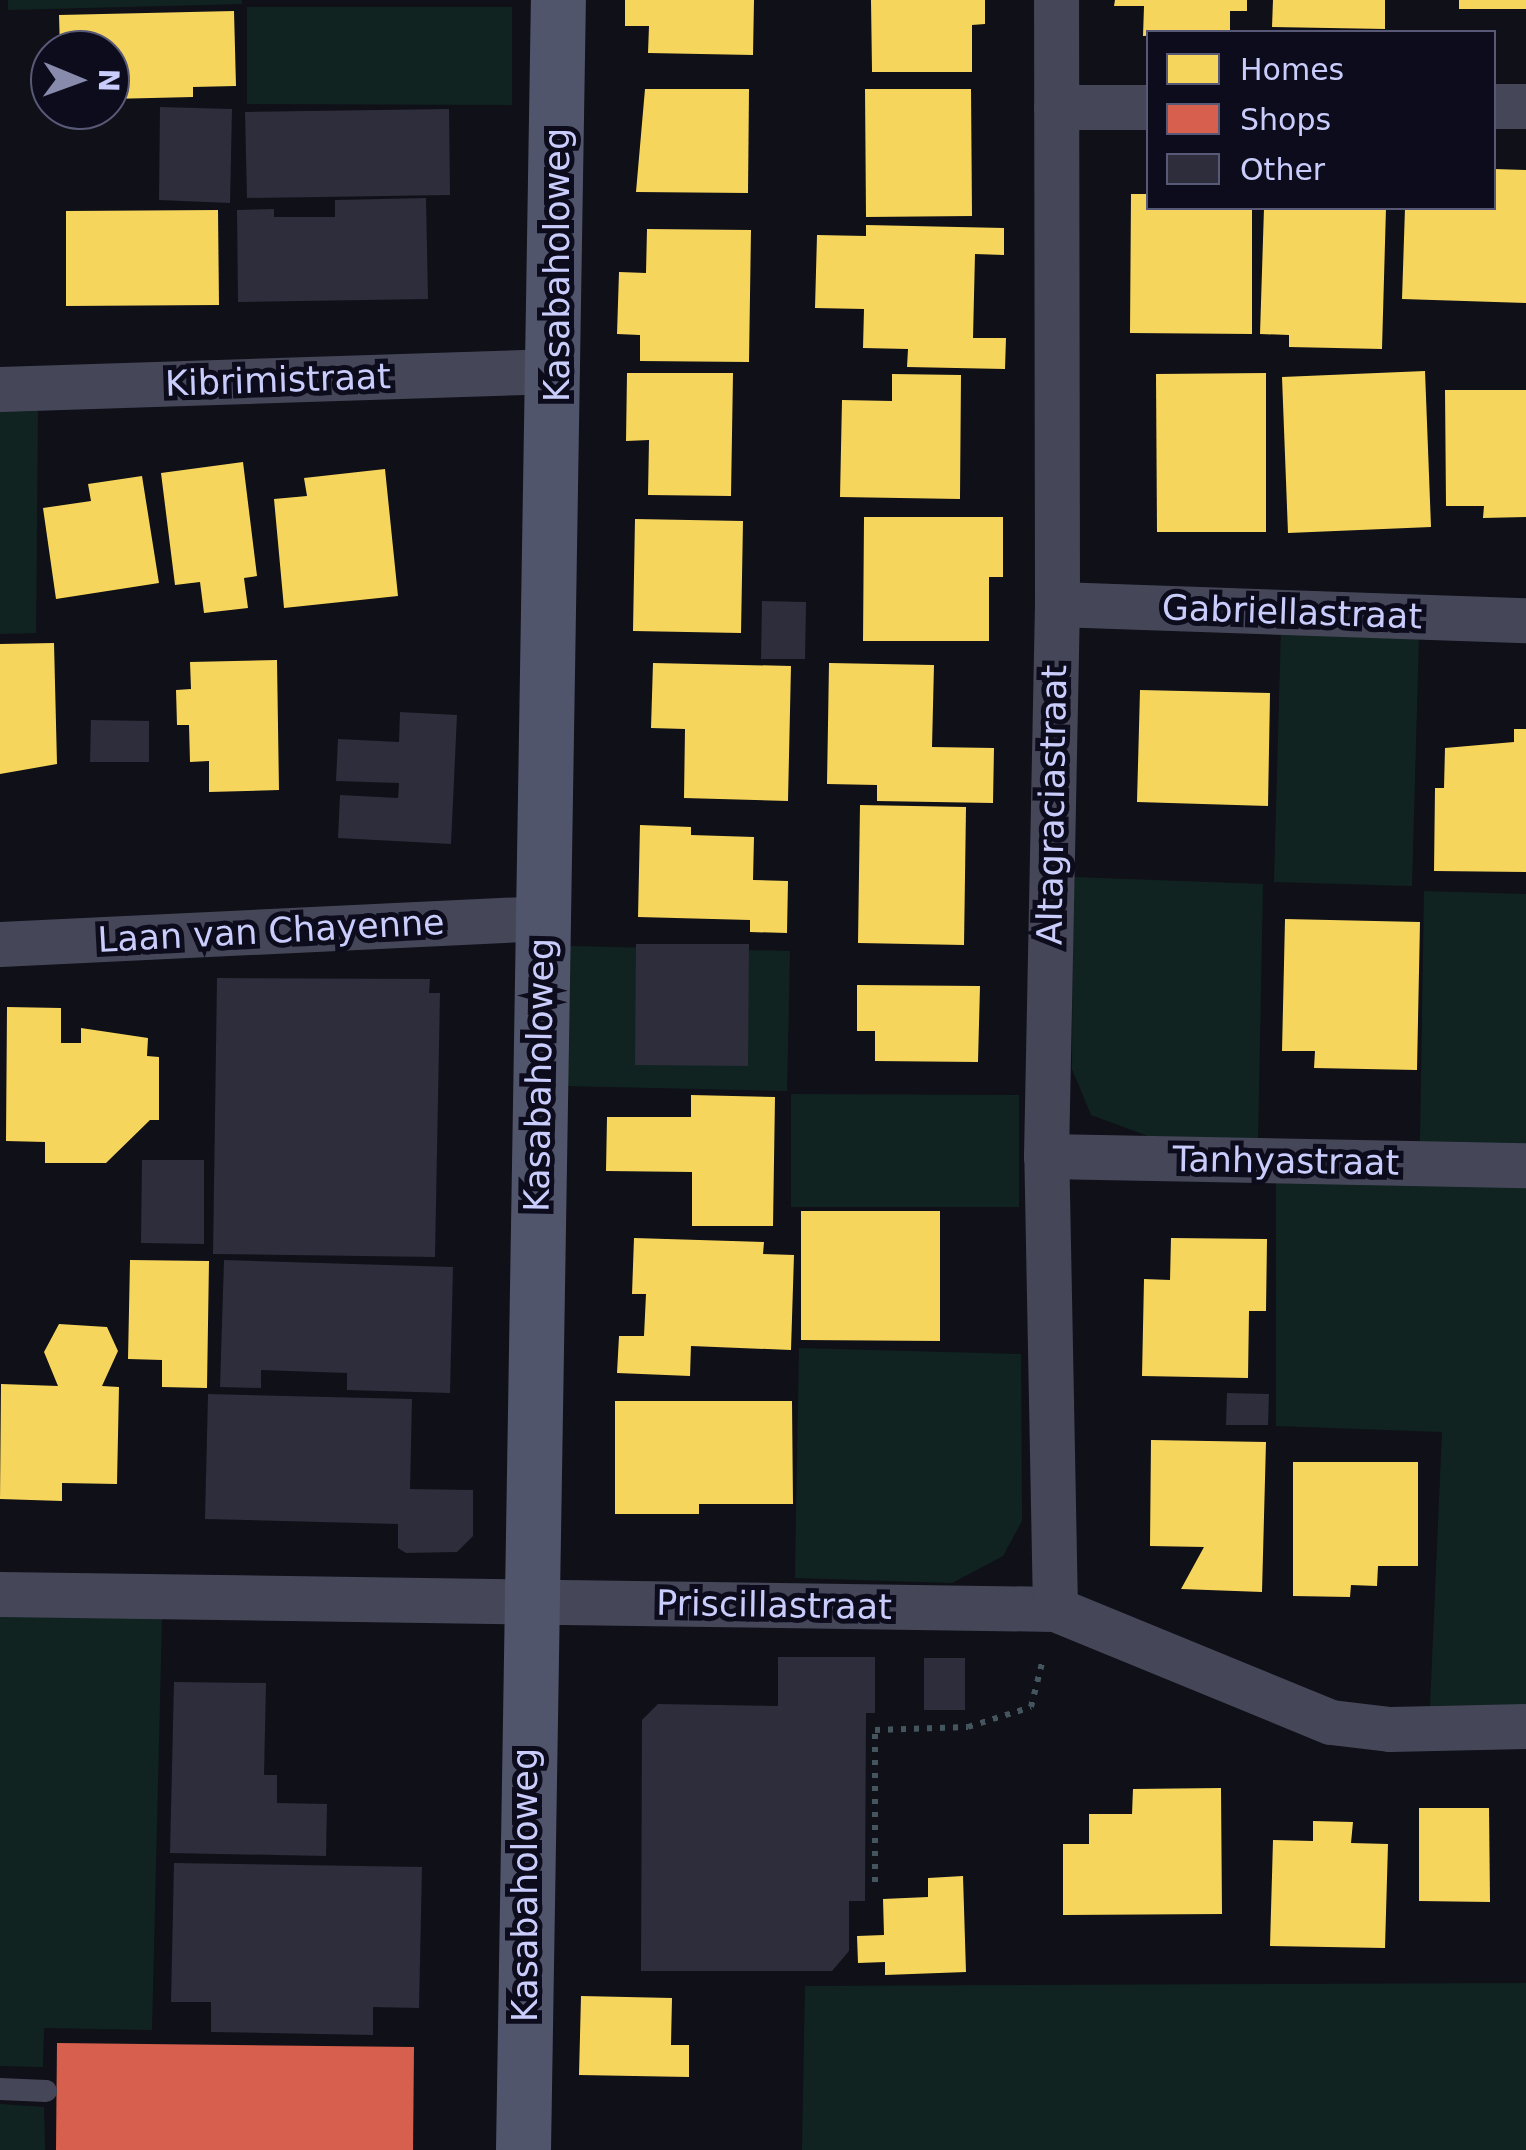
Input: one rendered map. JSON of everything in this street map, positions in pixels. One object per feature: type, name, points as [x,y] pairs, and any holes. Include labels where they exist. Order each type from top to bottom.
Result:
[{"type":"street","name":"Kasabaholoweg","points":[[523,2150],[527,1601],[557,371],[558,0]]},
{"type":"street","name":"Altagraciastraat","points":[[1056,0],[1057,604],[1046,1156],[1056,1610]]},
{"type":"street","points":[[1496,106],[1526,106]]},
{"type":"street","points":[[1056,107],[1146,107]]},
{"type":"street","name":"Kibrimistraat","points":[[0,389],[557,371]]},
{"type":"street","name":"Gabriellastraat","points":[[1057,604],[1526,620]]},
{"type":"street","name":"Laan van Chayenne","points":[[0,944],[543,918]]},
{"type":"street","name":"Tanhyastraat","points":[[1046,1156],[1526,1165]]},
{"type":"street","name":"Priscillastraat","points":[[0,1594],[1056,1610],[1332,1722],[1390,1729],[1526,1726]]},
{"type":"lane","points":[[0,2089],[46,2091]]},
{"type":"path","points":[[876,1882],[876,1730],[968,1727],[1031,1706],[1056,1610]]},
{"type":"green space","points":[[8,0],[242,0],[242,4],[8,10]]},
{"type":"green space","points":[[247,7],[512,7],[512,105],[247,104]]},
{"type":"green space","points":[[38,405],[36,633],[0,634],[0,406]]},
{"type":"green space","points":[[1281,629],[1419,634],[1412,886],[1274,882]]},
{"type":"green space","points":[[1073,877],[1263,884],[1258,1141],[1148,1136],[1091,1115],[1072,1069]]},
{"type":"green space","points":[[1424,891],[1526,894],[1526,1144],[1420,1142]]},
{"type":"green space","points":[[569,946],[790,951],[787,1091],[566,1086]]},
{"type":"green space","points":[[791,1094],[1019,1095],[1019,1207],[791,1207]]},
{"type":"green space","points":[[1276,1178],[1526,1183],[1526,1705],[1430,1706],[1442,1432],[1276,1426]]},
{"type":"green space","points":[[799,1348],[1021,1354],[1022,1521],[1003,1556],[952,1583],[795,1578]]},
{"type":"green space","points":[[0,1614],[162,1619],[152,2030],[44,2028],[43,2067],[0,2066]]},
{"type":"green space","points":[[1526,1983],[1526,2150],[802,2150],[805,1986]]},
{"type":"green space","points":[[0,2104],[44,2107],[45,2150],[0,2150]]},
{"type":"building: Homes","points":[[625,0],[754,0],[753,55],[648,53],[649,26],[625,26]]},
{"type":"building: Homes","points":[[871,0],[985,0],[985,24],[972,25],[972,72],[872,72]]},
{"type":"building: Homes","points":[[1115,0],[1247,0],[1247,11],[1230,11],[1230,30],[1146,30],[1143,36],[1144,6],[1114,6]]},
{"type":"building: Homes","points":[[1273,0],[1385,0],[1385,29],[1272,27]]},
{"type":"building: Homes","points":[[1459,0],[1526,0],[1526,9],[1459,9]]},
{"type":"building: Homes","points":[[234,11],[236,86],[193,87],[193,97],[130,99],[130,30],[59,30],[59,15]]},
{"type":"building: Homes","points":[[645,89],[749,89],[748,193],[636,192]]},
{"type":"building: Homes","points":[[865,89],[971,89],[972,216],[866,217]]},
{"type":"building: Homes","points":[[1496,169],[1526,170],[1526,303],[1402,299],[1405,210],[1496,210]]},
{"type":"building: Homes","points":[[1131,194],[1146,194],[1146,210],[1252,210],[1252,334],[1130,333]]},
{"type":"building: Homes","points":[[218,210],[219,305],[66,306],[66,211]]},
{"type":"building: Homes","points":[[1264,210],[1386,210],[1382,349],[1289,347],[1289,335],[1260,334]]},
{"type":"building: Homes","points":[[866,225],[1004,228],[1004,255],[975,254],[973,338],[1006,338],[1005,369],[907,367],[908,349],[863,348],[864,309],[815,308],[817,235],[866,236]]},
{"type":"building: Homes","points":[[647,229],[751,230],[749,362],[640,361],[640,335],[617,334],[619,272],[646,273]]},
{"type":"building: Homes","points":[[1425,371],[1431,527],[1288,533],[1282,377]]},
{"type":"building: Homes","points":[[627,373],[733,373],[731,496],[648,495],[649,440],[626,441]]},
{"type":"building: Homes","points":[[1266,373],[1266,532],[1157,532],[1156,374]]},
{"type":"building: Homes","points":[[892,374],[961,375],[960,499],[840,497],[842,400],[892,401]]},
{"type":"building: Homes","points":[[1445,390],[1526,390],[1526,517],[1483,518],[1484,506],[1446,506]]},
{"type":"building: Homes","points":[[243,462],[257,576],[244,578],[248,608],[204,613],[200,582],[175,585],[161,473]]},
{"type":"building: Homes","points":[[385,469],[398,596],[284,608],[274,499],[307,496],[304,478]]},
{"type":"building: Homes","points":[[142,476],[159,583],[56,599],[43,508],[91,501],[88,484]]},
{"type":"building: Homes","points":[[864,517],[1003,517],[1003,577],[989,577],[989,641],[863,641]]},
{"type":"building: Homes","points":[[635,519],[743,521],[741,633],[633,631]]},
{"type":"building: Homes","points":[[54,643],[57,764],[0,774],[0,644]]},
{"type":"building: Homes","points":[[277,660],[279,790],[209,792],[209,761],[190,762],[189,725],[177,725],[176,690],[191,689],[190,662]]},
{"type":"building: Homes","points":[[653,663],[791,666],[788,801],[684,798],[685,729],[651,728]]},
{"type":"building: Homes","points":[[829,663],[934,665],[932,747],[994,748],[993,803],[877,801],[877,785],[827,784]]},
{"type":"building: Homes","points":[[1140,690],[1270,693],[1268,806],[1137,802]]},
{"type":"building: Homes","points":[[1514,729],[1526,729],[1526,872],[1434,871],[1435,788],[1444,788],[1445,748],[1514,742]]},
{"type":"building: Homes","points":[[860,805],[966,807],[964,945],[858,943]]},
{"type":"building: Homes","points":[[640,825],[691,827],[691,835],[754,837],[753,880],[788,881],[787,933],[750,932],[750,920],[638,917]]},
{"type":"building: Homes","points":[[1285,919],[1420,922],[1417,1070],[1314,1068],[1315,1051],[1282,1051]]},
{"type":"building: Homes","points":[[857,985],[980,986],[978,1062],[875,1061],[875,1031],[857,1031]]},
{"type":"building: Homes","points":[[7,1007],[61,1008],[61,1043],[81,1043],[81,1028],[148,1038],[147,1056],[159,1057],[159,1120],[150,1120],[106,1163],[45,1163],[45,1142],[6,1141]]},
{"type":"building: Homes","points":[[691,1095],[775,1097],[773,1226],[692,1226],[692,1172],[606,1171],[607,1117],[691,1117]]},
{"type":"building: Homes","points":[[801,1211],[940,1211],[940,1341],[801,1340]]},
{"type":"building: Homes","points":[[634,1238],[764,1242],[763,1254],[794,1255],[791,1350],[691,1346],[690,1376],[617,1373],[619,1336],[644,1336],[646,1294],[632,1294]]},
{"type":"building: Homes","points":[[1171,1238],[1267,1239],[1266,1311],[1249,1311],[1248,1378],[1142,1376],[1144,1279],[1170,1280]]},
{"type":"building: Homes","points":[[130,1260],[209,1261],[207,1388],[162,1387],[162,1360],[128,1359]]},
{"type":"building: Homes","points":[[59,1324],[107,1327],[118,1351],[102,1386],[119,1387],[117,1484],[62,1483],[62,1501],[0,1499],[1,1384],[58,1386],[44,1352]]},
{"type":"building: Homes","points":[[615,1401],[792,1401],[793,1504],[699,1504],[699,1514],[615,1514]]},
{"type":"building: Homes","points":[[1151,1440],[1266,1442],[1262,1592],[1181,1589],[1204,1547],[1150,1546]]},
{"type":"building: Homes","points":[[1293,1462],[1418,1462],[1418,1566],[1378,1566],[1377,1586],[1351,1585],[1350,1597],[1293,1596]]},
{"type":"building: Homes","points":[[1221,1788],[1222,1914],[1063,1915],[1063,1844],[1089,1844],[1089,1814],[1132,1814],[1133,1789]]},
{"type":"building: Homes","points":[[1419,1808],[1489,1808],[1490,1902],[1419,1901]]},
{"type":"building: Homes","points":[[1313,1821],[1353,1822],[1351,1843],[1388,1844],[1385,1948],[1270,1946],[1273,1840],[1313,1841]]},
{"type":"building: Homes","points":[[963,1876],[966,1972],[885,1975],[885,1962],[858,1963],[857,1936],[884,1935],[883,1899],[928,1897],[928,1878]]},
{"type":"building: Homes","points":[[581,1996],[672,1998],[671,2045],[689,2045],[689,2077],[579,2075]]},
{"type":"building: Shops","points":[[57,2043],[414,2047],[413,2150],[56,2150]]},
{"type":"building: Other","points":[[160,107],[232,109],[230,203],[159,200]]},
{"type":"building: Other","points":[[449,109],[450,195],[247,198],[245,112]]},
{"type":"building: Other","points":[[426,198],[428,299],[238,302],[237,210],[274,209],[274,217],[335,217],[335,200]]},
{"type":"building: Other","points":[[762,601],[806,602],[805,659],[761,659]]},
{"type":"building: Other","points":[[400,712],[457,715],[451,844],[338,838],[340,795],[398,798],[399,783],[336,781],[338,739],[399,742]]},
{"type":"building: Other","points":[[91,720],[149,721],[149,762],[90,762]]},
{"type":"building: Other","points":[[636,944],[749,944],[748,1066],[635,1065]]},
{"type":"building: Other","points":[[217,978],[430,979],[429,993],[440,993],[435,1257],[213,1254]]},
{"type":"building: Other","points":[[142,1160],[204,1160],[204,1244],[141,1243]]},
{"type":"building: Other","points":[[224,1260],[453,1267],[450,1393],[347,1390],[347,1373],[261,1370],[261,1388],[220,1387]]},
{"type":"building: Other","points":[[1227,1393],[1269,1394],[1268,1425],[1226,1425]]},
{"type":"building: Other","points":[[208,1394],[412,1399],[410,1489],[473,1490],[473,1536],[457,1552],[406,1553],[398,1548],[398,1524],[205,1519]]},
{"type":"building: Other","points":[[778,1657],[875,1657],[875,1713],[866,1713],[865,1901],[849,1901],[849,1951],[832,1971],[641,1971],[642,1720],[658,1704],[778,1706]]},
{"type":"building: Other","points":[[924,1658],[965,1658],[965,1710],[924,1710]]},
{"type":"building: Other","points":[[174,1682],[266,1683],[264,1775],[277,1775],[277,1803],[327,1804],[326,1856],[170,1853]]},
{"type":"building: Other","points":[[174,1863],[422,1867],[419,2008],[373,2007],[373,2035],[211,2032],[211,2002],[171,2002]]}]
